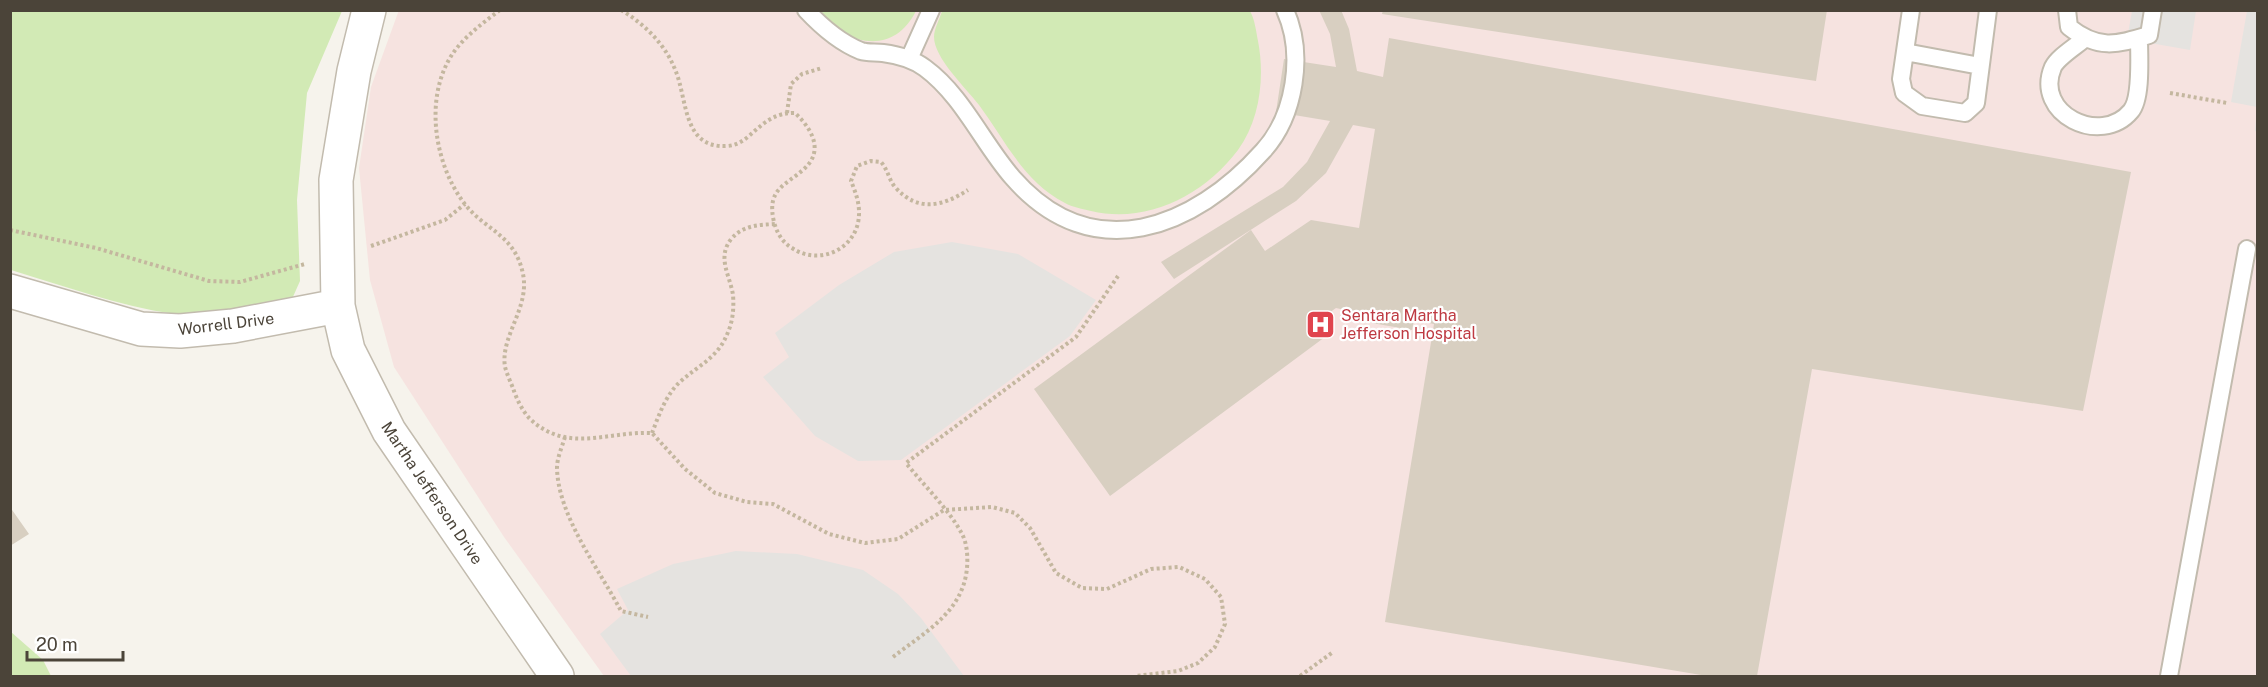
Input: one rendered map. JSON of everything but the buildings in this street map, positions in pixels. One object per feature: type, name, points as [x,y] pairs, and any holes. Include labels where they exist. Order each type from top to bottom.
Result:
[{"type":"street","name":"Martha Jefferson Drive","points":[[369,10],[354,71],[336,180],[338,306],[348,350],[389,431],[557,676]]},
{"type":"street","name":"Worrell Drive","points":[[10,291],[141,329],[171,331],[233,326],[338,306]]},
{"type":"lane","points":[[806,10],[819,24],[861,51],[909,59],[927,69],[952,95],[1014,179],[1043,206],[1079,224],[1118,231],[1171,221],[1198,208],[1250,166],[1276,137],[1293,90],[1293,27],[1286,10]]},
{"type":"lane","points":[[909,59],[931,10]]},
{"type":"lane","points":[[1911,10],[1901,79],[1904,93],[1922,106],[1965,113],[1976,103],[1988,10]]},
{"type":"lane","points":[[2067,10],[2069,27],[2084,39],[2112,46],[2149,35],[2153,10]]},
{"type":"lane","points":[[2084,39],[2054,65],[2049,83],[2053,99],[2064,115],[2080,125],[2097,126],[2115,121],[2131,112],[2138,96],[2139,38]]},
{"type":"lane","points":[[1905,52],[1980,66]]},
{"type":"lane","points":[[2169,676],[2247,249]]},
{"type":"path","points":[[500,10],[480,24],[455,50],[439,87],[436,127],[440,156],[465,204],[513,248],[524,275],[523,304],[510,333],[505,365],[515,396],[530,419],[557,435],[578,441],[627,432],[652,433],[685,469],[715,493],[747,502],[773,504],[829,534],[865,543],[898,539],[944,510],[992,507],[1015,513],[1030,528],[1056,573],[1082,588],[1107,589],[1151,569],[1179,567],[1205,579],[1221,597],[1225,624],[1215,647],[1198,663],[1178,671],[1136,676]]},
{"type":"path","points":[[621,10],[637,19],[669,57],[681,84],[687,120],[698,137],[707,144],[729,146],[746,139],[760,124],[779,113],[795,113],[811,127],[814,140],[813,157],[806,168],[782,184],[774,197],[772,213],[777,232],[789,246],[805,257],[824,256],[843,248],[855,233],[860,213],[857,195],[851,181],[857,166],[871,161],[881,162],[890,172],[894,185],[918,204],[936,206],[968,190]]},
{"type":"path","points":[[787,113],[791,84],[802,74],[822,68]]},
{"type":"path","points":[[2170,93],[2227,103]]},
{"type":"path","points":[[10,230],[96,248],[209,281],[240,282],[338,256],[446,220],[465,204]]},
{"type":"path","points":[[652,433],[668,397],[681,381],[717,352],[728,332],[733,311],[733,293],[723,256],[731,239],[744,228],[775,224]]},
{"type":"path","points":[[893,657],[942,619],[959,599],[966,577],[968,556],[962,532],[906,463],[1076,337],[1118,276]]},
{"type":"path","points":[[565,437],[557,466],[559,491],[572,521],[621,611],[648,617]]},
{"type":"path","points":[[1300,676],[1333,652]]},
{"type":"shaded area","name":"Sentara Martha Jefferson Hospital","points":[[399,10],[2257,11],[2257,676],[604,676],[504,537],[394,367],[370,280],[359,168],[371,87]]},
{"type":"shaded area","points":[[2132,11],[2196,11],[2190,50],[2127,39]]},
{"type":"shaded area","points":[[2247,11],[2257,11],[2257,107],[2231,102]]},
{"type":"shaded area","points":[[2257,107],[2257,132],[2255,131]]},
{"type":"shaded area","points":[[952,242],[1018,254],[1096,300],[1070,336],[901,460],[858,461],[815,436],[763,377],[789,357],[775,333],[839,285],[894,252]]},
{"type":"shaded area","points":[[736,551],[797,554],[863,570],[898,594],[921,618],[964,676],[631,676],[600,634],[628,610],[617,589],[673,564]]},
{"type":"green space","points":[[10,11],[342,11],[307,93],[297,200],[300,281],[292,299],[217,313],[174,314],[112,301],[11,270]]},
{"type":"green space","points":[[815,11],[916,11],[906,26],[894,35],[882,40],[868,41],[840,32]]},
{"type":"green space","points":[[942,11],[1250,11],[1256,29],[1261,69],[1256,112],[1238,150],[1224,166],[1208,181],[1172,203],[1153,210],[1112,214],[1071,206],[1050,194],[1026,172],[979,105],[939,54],[934,37]]},
{"type":"green space","points":[[11,632],[43,660],[51,676],[11,676]]},
{"type":"place","name":"Sentara Martha Jefferson Hospital","points":[[1320,324]]}]
